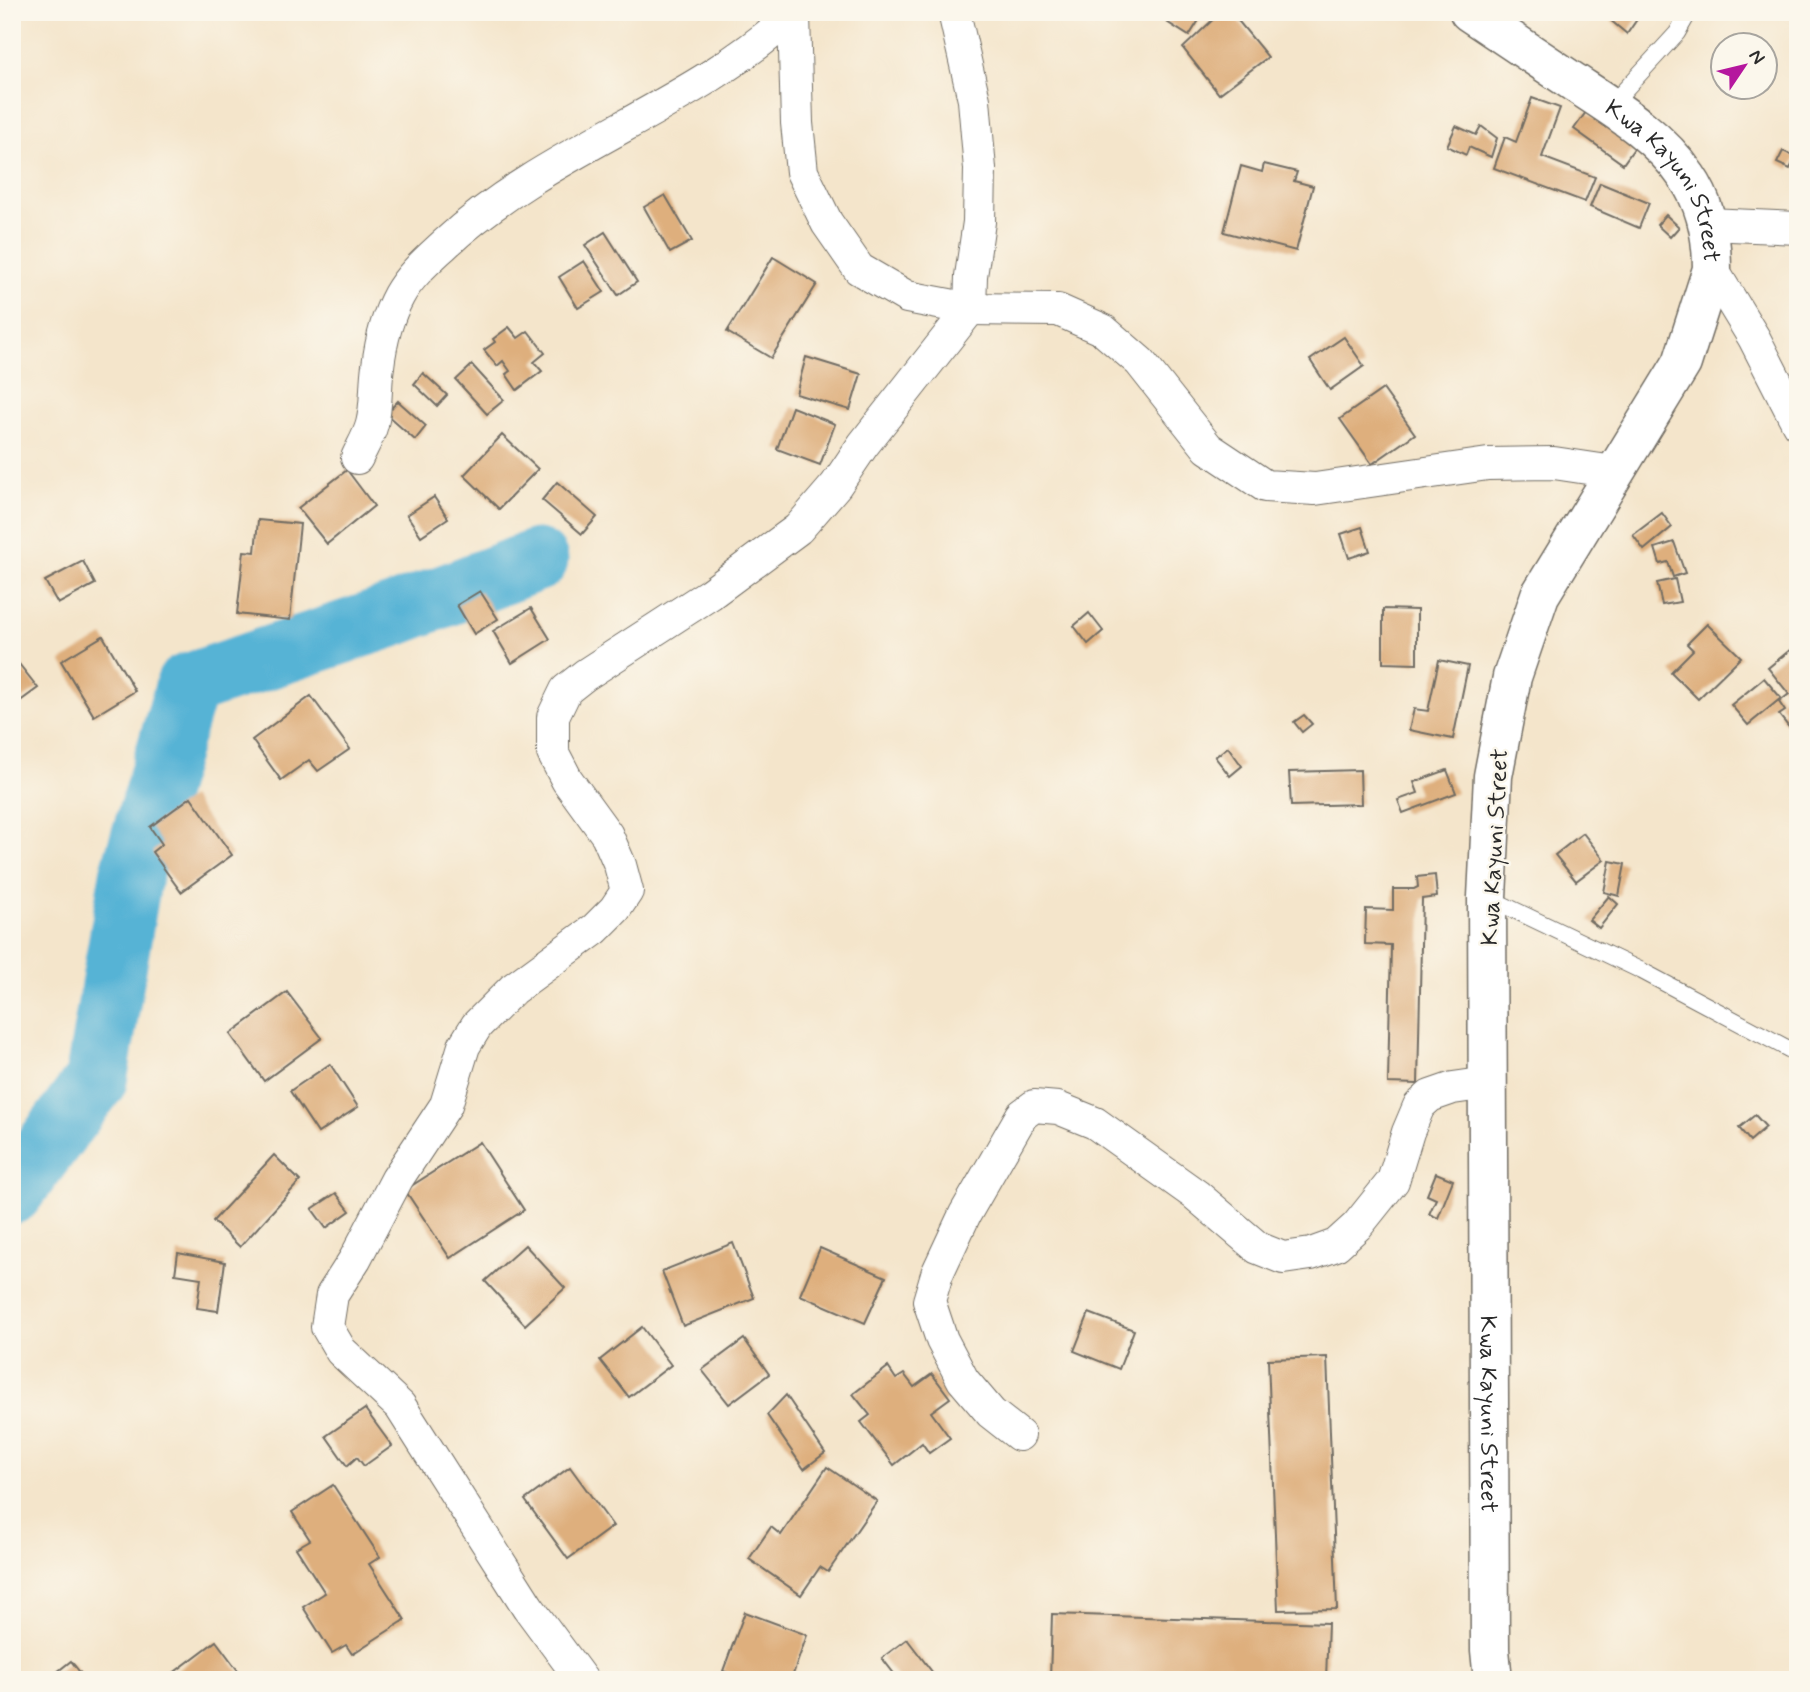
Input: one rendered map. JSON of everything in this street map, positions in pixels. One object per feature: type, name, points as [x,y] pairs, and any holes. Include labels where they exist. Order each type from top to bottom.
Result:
[{"type":"street","points":[[582,1680],[528,1607],[400,1406],[341,1351],[327,1327],[332,1295],[355,1259],[397,1179],[446,1105],[464,1046],[477,1025],[513,989],[595,929],[615,909],[627,891],[620,865],[607,835],[566,780],[553,753],[553,718],[566,690],[636,640],[710,594],[798,529],[836,485],[863,445],[970,309],[971,276],[979,222],[980,169],[974,100],[954,12]]},
{"type":"street","name":"Kwa Kayuni Street","points":[[1469,12],[1610,106],[1665,150],[1696,192],[1707,224],[1712,269],[1682,363],[1540,595],[1512,677],[1493,776],[1487,897],[1490,1650],[1493,1680]]},
{"type":"street","points":[[795,13],[797,123],[802,172],[827,223],[859,269],[907,297],[970,309],[1059,310],[1103,330],[1140,362],[1208,448],[1265,486],[1315,489],[1489,464],[1555,463],[1614,472]]},
{"type":"street","points":[[358,458],[372,425],[377,367],[386,323],[401,292],[423,264],[456,233],[497,202],[748,52],[795,13]]},
{"type":"street","points":[[1707,224],[1798,228]]},
{"type":"street","points":[[1712,269],[1754,338],[1798,424]]},
{"type":"street","points":[[1020,1435],[991,1413],[963,1380],[942,1340],[929,1301],[937,1274],[965,1214],[1022,1115],[1034,1106],[1058,1108],[1096,1123],[1196,1195],[1258,1248],[1283,1258],[1311,1254],[1336,1245],[1357,1226],[1393,1181],[1419,1106],[1430,1096],[1452,1088],[1488,1083]]},
{"type":"lane","points":[[1610,106],[1677,33],[1689,12]]},
{"type":"lane","points":[[1487,897],[1642,971],[1798,1054]]},
{"type":"building","points":[[1151,12],[1193,12],[1201,17],[1189,36]]},
{"type":"building","points":[[1221,12],[1231,12],[1268,57],[1219,94],[1183,48]]},
{"type":"building","points":[[1642,12],[1627,34],[1603,14]]},
{"type":"building","points":[[1532,98],[1560,108],[1542,157],[1595,177],[1585,202],[1494,168],[1505,137],[1516,142]]},
{"type":"building","points":[[1586,112],[1635,147],[1623,164],[1574,129]]},
{"type":"building","points":[[1456,126],[1476,135],[1481,126],[1497,138],[1491,157],[1469,147],[1466,155],[1447,146]]},
{"type":"building","points":[[1783,151],[1796,157],[1790,169],[1777,163]]},
{"type":"building","points":[[1264,164],[1297,172],[1294,181],[1313,186],[1296,251],[1224,232],[1241,166],[1262,172]]},
{"type":"building","points":[[1600,183],[1649,203],[1639,228],[1590,207]]},
{"type":"building","points":[[665,195],[692,241],[670,253],[644,207]]},
{"type":"building","points":[[1666,215],[1679,227],[1670,237],[1657,225]]},
{"type":"building","points":[[605,232],[637,282],[618,295],[585,245]]},
{"type":"building","points":[[773,257],[817,284],[771,358],[727,332]]},
{"type":"building","points":[[584,261],[604,292],[578,308],[559,277]]},
{"type":"building","points":[[509,327],[518,338],[528,331],[545,353],[534,362],[542,371],[517,390],[506,374],[510,371],[503,361],[497,366],[484,350]]},
{"type":"building","points":[[1344,337],[1364,366],[1330,390],[1310,360]]},
{"type":"building","points":[[806,357],[861,374],[850,410],[796,394]]},
{"type":"building","points":[[472,365],[504,400],[487,414],[456,380]]},
{"type":"building","points":[[423,373],[447,395],[437,406],[414,384]]},
{"type":"building","points":[[1383,389],[1415,434],[1372,464],[1340,419]]},
{"type":"building","points":[[398,401],[426,426],[415,440],[386,414]]},
{"type":"building","points":[[792,407],[835,424],[820,465],[777,449]]},
{"type":"building","points":[[502,435],[538,469],[499,509],[464,475]]},
{"type":"building","points":[[347,470],[374,506],[327,544],[298,508]]},
{"type":"building","points":[[557,482],[597,517],[582,534],[542,500]]},
{"type":"building","points":[[434,497],[448,518],[421,536],[407,515]]},
{"type":"building","points":[[1662,513],[1672,527],[1644,550],[1633,535]]},
{"type":"building","points":[[258,520],[300,524],[290,620],[237,614],[244,551],[255,552]]},
{"type":"building","points":[[1362,527],[1370,551],[1349,558],[1341,534]]},
{"type":"building","points":[[1674,542],[1685,573],[1673,577],[1668,562],[1660,564],[1655,548]]},
{"type":"building","points":[[83,561],[95,584],[58,604],[45,581]]},
{"type":"building","points":[[1675,579],[1680,602],[1662,605],[1657,583]]},
{"type":"building","points":[[480,591],[498,619],[474,634],[457,605]]},
{"type":"building","points":[[531,608],[550,639],[512,663],[493,631]]},
{"type":"building","points":[[1383,609],[1417,610],[1417,664],[1383,663]]},
{"type":"building","points":[[1089,613],[1103,631],[1088,644],[1074,626]]},
{"type":"building","points":[[1707,624],[1741,657],[1698,699],[1671,672],[1693,650],[1687,644]]},
{"type":"building","points":[[103,636],[135,691],[94,716],[61,661]]},
{"type":"building","points":[[1790,650],[1798,660],[1796,736],[1779,715],[1785,711],[1779,702],[1789,694],[1768,668]]},
{"type":"building","points":[[12,655],[38,688],[12,707]]},
{"type":"building","points":[[1439,660],[1468,666],[1453,739],[1409,730],[1414,709],[1428,711]]},
{"type":"building","points":[[1764,678],[1781,698],[1748,725],[1731,705]]},
{"type":"building","points":[[311,696],[350,749],[318,771],[309,760],[281,780],[252,740]]},
{"type":"building","points":[[1304,715],[1312,724],[1302,732],[1294,722]]},
{"type":"building","points":[[1228,747],[1242,766],[1230,776],[1215,757]]},
{"type":"building","points":[[1360,770],[1361,804],[1291,806],[1289,772]]},
{"type":"building","points":[[1447,770],[1456,793],[1403,813],[1398,800],[1418,793],[1414,782]]},
{"type":"building","points":[[191,797],[232,855],[181,892],[152,852],[162,844],[150,827]]},
{"type":"building","points":[[1583,833],[1604,860],[1576,881],[1555,855]]},
{"type":"building","points":[[1610,861],[1625,864],[1619,896],[1604,892]]},
{"type":"building","points":[[1435,875],[1437,897],[1422,899],[1418,1084],[1388,1083],[1391,945],[1365,944],[1366,909],[1393,910],[1393,889],[1414,889],[1418,887],[1417,877]]},
{"type":"building","points":[[1609,896],[1618,904],[1599,928],[1589,920]]},
{"type":"building","points":[[287,992],[322,1038],[264,1081],[230,1034]]},
{"type":"building","points":[[330,1064],[358,1107],[318,1133],[290,1091]]},
{"type":"building","points":[[1755,1115],[1766,1127],[1750,1141],[1739,1128]]},
{"type":"building","points":[[480,1142],[524,1210],[450,1258],[405,1190]]},
{"type":"building","points":[[274,1155],[300,1181],[240,1247],[213,1221]]},
{"type":"building","points":[[1436,1173],[1453,1180],[1438,1218],[1429,1214],[1436,1199],[1427,1195]]},
{"type":"building","points":[[336,1193],[350,1211],[326,1228],[312,1209]]},
{"type":"building","points":[[733,1243],[754,1298],[683,1326],[662,1271]]},
{"type":"building","points":[[525,1245],[565,1288],[525,1325],[485,1281]]},
{"type":"building","points":[[820,1248],[886,1277],[865,1323],[800,1295]]},
{"type":"building","points":[[178,1253],[225,1262],[218,1311],[197,1308],[201,1278],[175,1274]]},
{"type":"building","points":[[1089,1313],[1134,1330],[1119,1369],[1074,1351]]},
{"type":"building","points":[[642,1327],[671,1365],[629,1397],[600,1360]]},
{"type":"building","points":[[744,1339],[769,1374],[729,1404],[702,1370]]},
{"type":"building","points":[[1327,1357],[1337,1609],[1278,1610],[1268,1359]]},
{"type":"building","points":[[888,1367],[896,1379],[904,1374],[914,1387],[932,1374],[950,1398],[931,1412],[950,1438],[929,1453],[922,1443],[894,1465],[861,1422],[870,1415],[853,1394]]},
{"type":"building","points":[[786,1395],[825,1453],[804,1469],[767,1415]]},
{"type":"building","points":[[365,1409],[392,1446],[364,1466],[357,1457],[347,1466],[326,1436]]},
{"type":"building","points":[[570,1467],[613,1526],[568,1559],[525,1500]]},
{"type":"building","points":[[827,1467],[877,1501],[828,1572],[820,1567],[801,1595],[749,1559],[771,1527],[781,1535]]},
{"type":"building","points":[[333,1485],[380,1557],[369,1564],[405,1620],[352,1654],[346,1645],[332,1653],[303,1607],[325,1593],[296,1548],[310,1540],[292,1512]]},
{"type":"building","points":[[745,1612],[807,1635],[791,1680],[745,1680],[723,1671]]},
{"type":"building","points":[[1052,1614],[1328,1623],[1326,1680],[1050,1680]]},
{"type":"building","points":[[907,1639],[936,1677],[932,1680],[899,1680],[882,1658]]},
{"type":"building","points":[[216,1641],[245,1680],[164,1680]]},
{"type":"building","points":[[71,1661],[86,1680],[47,1680]]},
{"type":"waterway","points":[[12,1193],[96,1080],[131,875],[187,685],[395,615],[537,560]]}]
